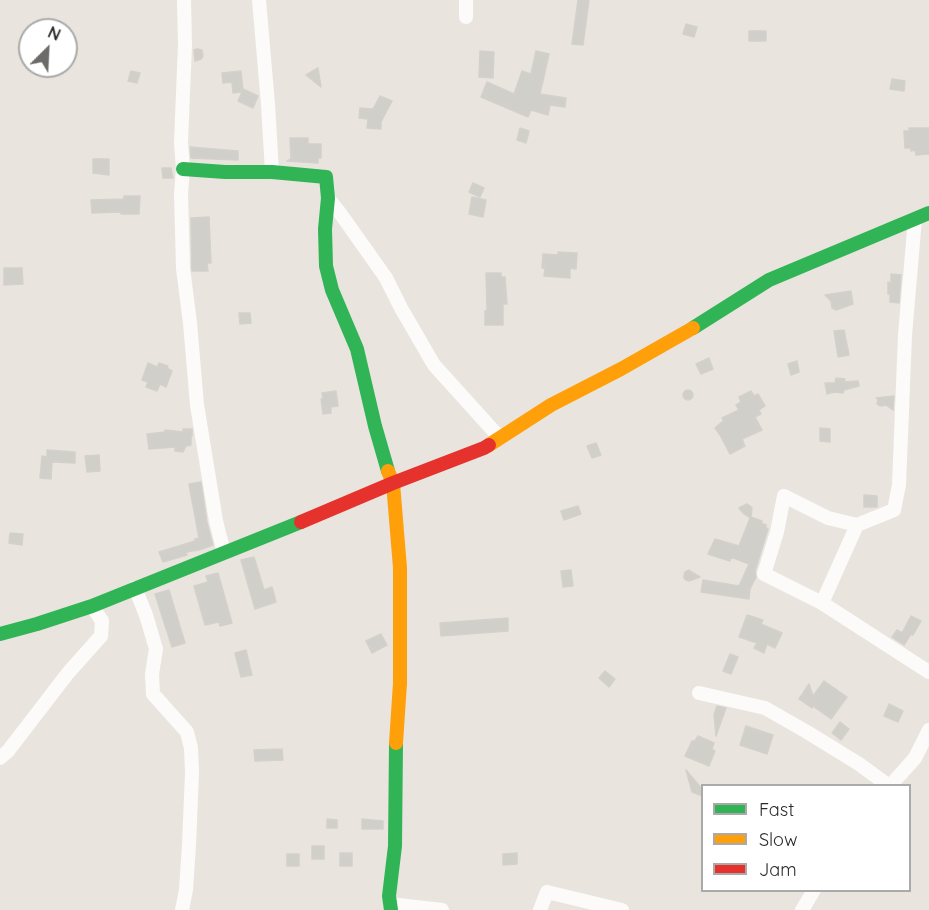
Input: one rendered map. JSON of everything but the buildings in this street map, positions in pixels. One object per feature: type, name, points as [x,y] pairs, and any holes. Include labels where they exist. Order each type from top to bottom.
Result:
[{"type":"street","points":[[184,0],[181,194],[183,268],[197,405],[224,553]]},
{"type":"street","points":[[259,0],[272,172]]},
{"type":"street","points":[[466,0],[466,17]]},
{"type":"street","points":[[183,169],[272,172],[326,177],[328,198],[325,229],[326,266],[332,290],[357,349],[384,460],[393,483],[400,568],[400,683],[396,728],[395,846],[389,896],[391,907],[442,910]]},
{"type":"street","points":[[328,198],[386,278],[434,365],[500,438]]},
{"type":"street","points":[[0,634],[92,606],[484,448],[551,405],[621,369],[694,327],[768,280],[929,213]]},
{"type":"street","points":[[915,219],[905,335],[899,485],[894,510],[857,525],[828,518],[784,496],[777,532],[764,574],[822,603],[929,672]]},
{"type":"street","points":[[822,603],[857,525]]},
{"type":"street","points":[[135,588],[156,649],[152,674],[153,694],[187,732],[191,748],[189,845],[186,890],[182,910]]},
{"type":"street","points":[[0,759],[68,673],[101,636],[102,621],[92,606]]},
{"type":"street","points":[[699,693],[765,708],[859,764],[886,784]]},
{"type":"street","points":[[891,784],[915,758],[929,730]]},
{"type":"street","points":[[540,910],[547,892],[622,910]]},
{"type":"street","points":[[802,910],[813,892]]},
{"type":"traffic: fast","points":[[183,169],[272,172],[326,177],[328,198],[325,229],[326,266],[332,290],[357,349],[388,471]]},
{"type":"traffic: fast","points":[[693,328],[769,280],[929,213]]},
{"type":"traffic: fast","points":[[0,634],[92,606],[301,522]]},
{"type":"traffic: fast","points":[[391,910],[389,896],[395,846],[396,743]]},
{"type":"traffic: slow","points":[[489,445],[551,405],[693,328]]},
{"type":"traffic: slow","points":[[388,471],[393,483],[400,568],[400,683],[396,743]]},
{"type":"traffic: jam","points":[[301,522],[489,445]]}]
